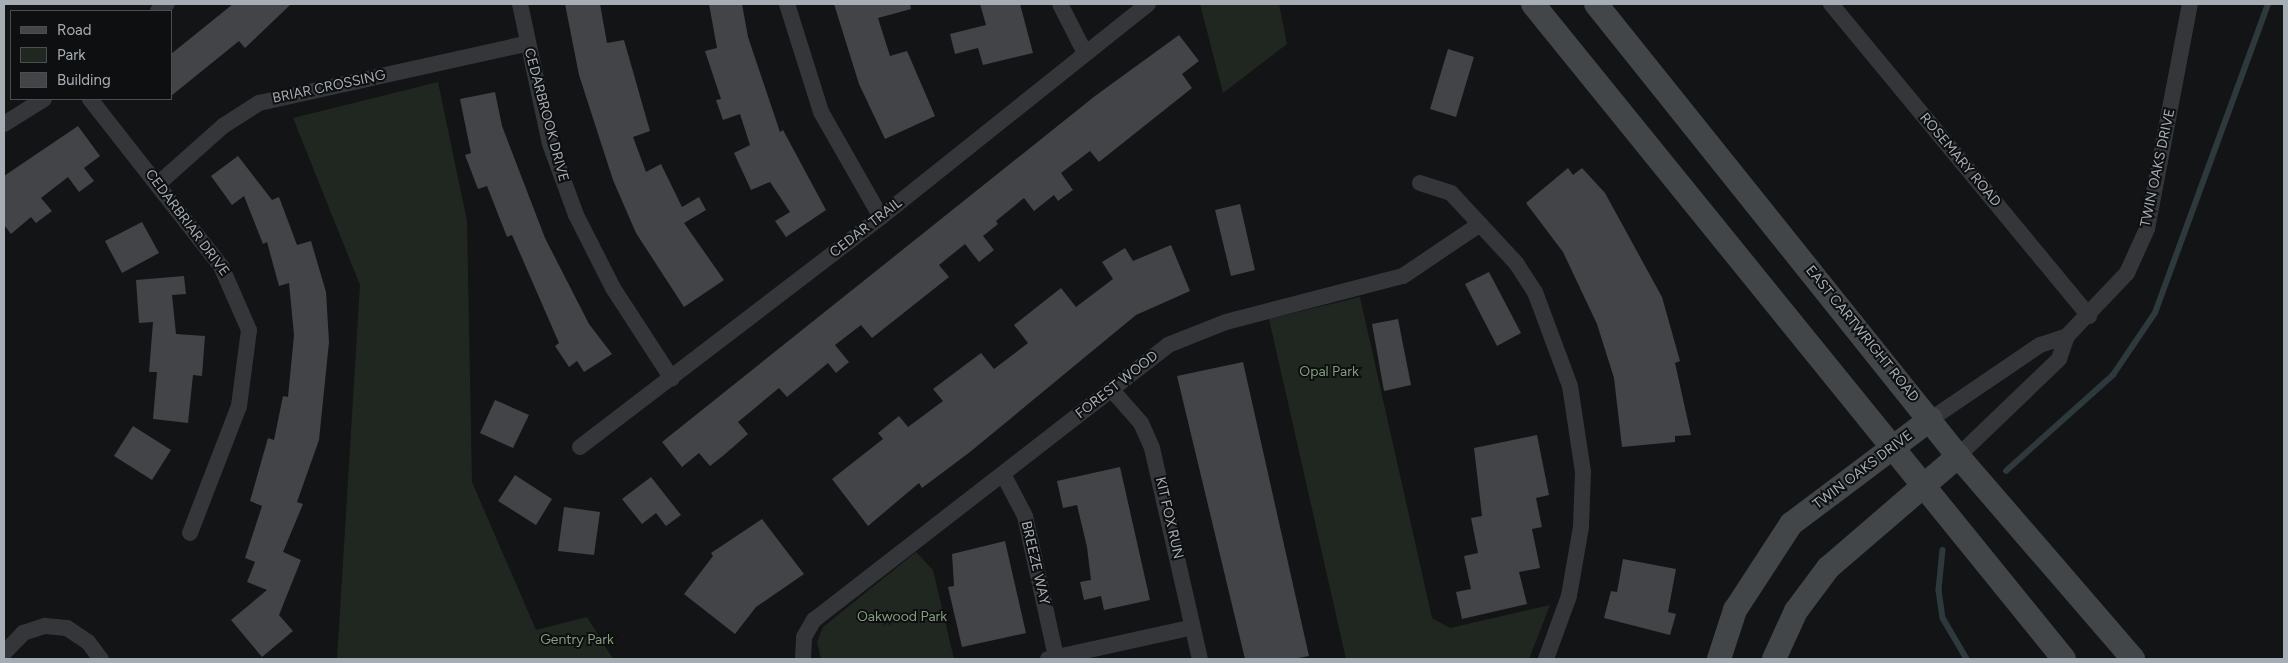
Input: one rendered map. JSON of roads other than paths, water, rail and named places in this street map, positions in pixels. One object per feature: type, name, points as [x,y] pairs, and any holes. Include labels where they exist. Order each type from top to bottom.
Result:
[{"type":"main road","points":[[1533,4],[2064,659]]},
{"type":"main road","name":"EAST CARTWRIGHT ROAD","points":[[1596,4],[1958,456],[2133,659]]},
{"type":"main road","name":"TWIN OAKS DRIVE","points":[[1719,659],[1735,610],[1791,524],[1892,446],[1931,420]]},
{"type":"main road","name":"TWIN OAKS DRIVE","points":[[1774,659],[1796,611],[1828,568],[1958,456]]},
{"type":"street","name":"CEDARBROOK DRIVE","points":[[520,4],[526,44],[550,144],[576,214],[613,288],[672,379]]},
{"type":"street","points":[[787,4],[821,112],[881,216]]},
{"type":"street","points":[[1060,4],[1085,53]]},
{"type":"street","name":"CEDAR TRAIL","points":[[580,447],[672,379],[881,216],[1148,4]]},
{"type":"street","name":"ROSEMARY ROAD","points":[[1831,4],[2089,316]]},
{"type":"street","name":"TWIN OAKS DRIVE","points":[[1931,420],[2040,345],[2067,336],[2089,316],[2127,273],[2147,229],[2190,4]]},
{"type":"street","name":"BRIAR CROSSING","points":[[158,184],[223,126],[259,103],[526,44]]},
{"type":"street","points":[[4,124],[42,100]]},
{"type":"street","name":"CEDARBRIAR DRIVE","points":[[91,100],[222,266],[248,330],[239,406],[190,532]]},
{"type":"street","points":[[1420,183],[1451,193],[1480,224],[1535,292],[1555,336],[1578,425],[1583,472],[1581,527],[1569,596],[1546,659]]},
{"type":"street","name":"FOREST WOOD","points":[[803,659],[804,637],[814,620],[1168,345],[1198,331],[1403,276],[1480,224]]},
{"type":"street","name":"TWIN OAKS DRIVE","points":[[1958,456],[2059,360],[2067,336]]},
{"type":"street","name":"KIT FOX RUN","points":[[1111,389],[1141,423],[1152,448],[1200,659]]},
{"type":"street","name":"BREEZE WAY","points":[[1003,474],[1024,516],[1052,658]]},
{"type":"street","points":[[4,653],[23,633],[45,626],[67,628],[88,642],[101,659]]},
{"type":"street","points":[[1052,658],[1193,627]]},
{"type":"waterway","points":[[2006,471],[2113,375],[2155,313],[2268,4]]},
{"type":"waterway","points":[[1943,550],[1939,590],[1943,618],[1967,659]]},
{"type":"park label","name":"Opal Park","points":[[1329,372]]},
{"type":"park label","name":"Oakwood Park","points":[[902,617]]},
{"type":"park label","name":"Gentry Park","points":[[577,640]]}]
